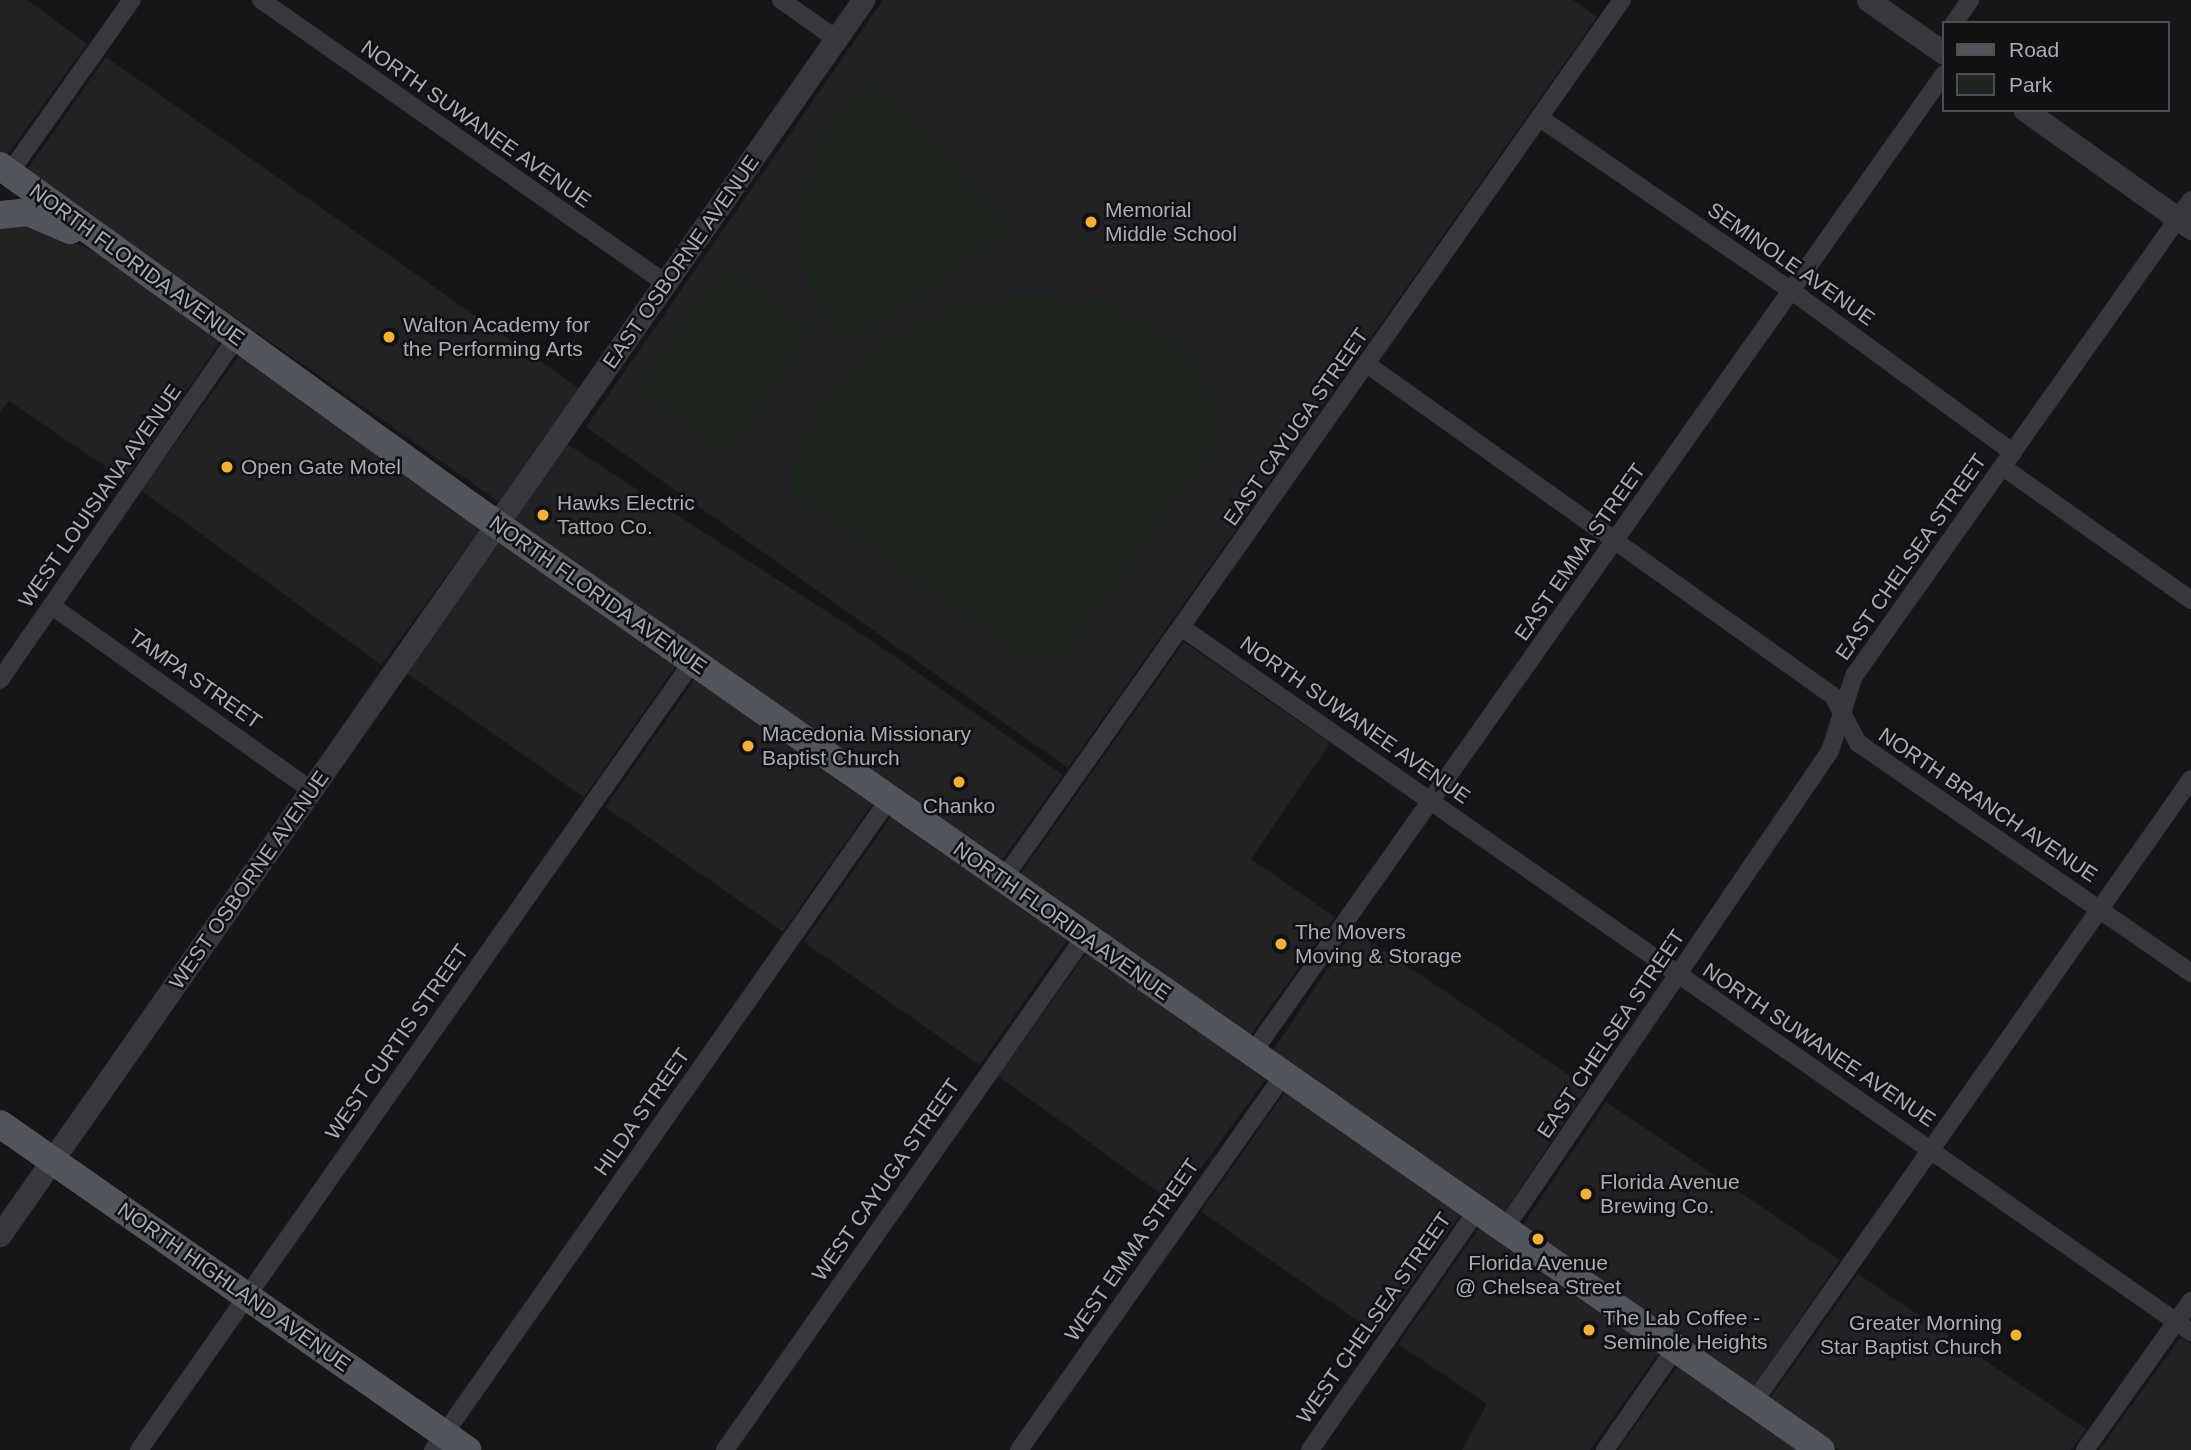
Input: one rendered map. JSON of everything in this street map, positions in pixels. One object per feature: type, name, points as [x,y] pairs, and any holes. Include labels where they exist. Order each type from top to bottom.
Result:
[{"type":"main road","name":"NORTH FLORIDA AVENUE","points":[[5,169],[497,524],[1004,878],[1282,1077],[1821,1450]]},
{"type":"main road","points":[[0,215],[28,212],[118,251]]},
{"type":"main road","name":"NORTH HIGHLAND AVENUE","points":[[0,1124],[247,1296],[438,1442],[467,1450]]},
{"type":"street","points":[[5,169],[132,0]]},
{"type":"street","name":"NORTH SUWANEE AVENUE","points":[[261,0],[666,284]]},
{"type":"street","points":[[781,0],[836,38]]},
{"type":"street","name":"EAST OSBORNE AVENUE","points":[[497,524],[863,0]]},
{"type":"street","name":"EAST CAYUGA STREET","points":[[1004,878],[1368,365],[1622,0]]},
{"type":"street","points":[[1868,0],[1942,46]]},
{"type":"street","points":[[1955,21],[1970,0]]},
{"type":"street","name":"EAST EMMA STREET","points":[[1251,1055],[1942,77]]},
{"type":"street","points":[[2028,112],[2185,224]]},
{"type":"street","name":"SEMINOLE AVENUE","points":[[1539,118],[1792,291],[2191,600]]},
{"type":"street","name":"EAST CHELSEA STREET","points":[[1503,1231],[1678,978],[1830,751],[1854,676],[2008,460],[2185,224],[2191,200]]},
{"type":"street","name":"WEST LOUISIANA AVENUE","points":[[0,680],[237,337]]},
{"type":"street","name":"NORTH BRANCH AVENUE","points":[[1368,365],[1833,696],[1841,716],[1858,743],[2191,973]]},
{"type":"street","name":"WEST OSBORNE AVENUE","points":[[0,1235],[497,524]]},
{"type":"street","name":"TAMPA STREET","points":[[52,606],[311,790]]},
{"type":"street","name":"NORTH SUWANEE AVENUE","points":[[1181,627],[1432,801],[1678,978],[1932,1149],[2184,1327]]},
{"type":"street","name":"WEST CURTIS STREET","points":[[139,1450],[693,661]]},
{"type":"street","points":[[1753,1403],[2191,779]]},
{"type":"street","name":"HILDA STREET","points":[[438,1442],[889,799]]},
{"type":"street","name":"WEST CAYUGA STREET","points":[[724,1450],[1085,936]]},
{"type":"street","name":"WEST EMMA STREET","points":[[1019,1450],[1282,1077]]},
{"type":"street","name":"WEST CHELSEA STREET","points":[[1310,1450],[1476,1212]]},
{"type":"street","points":[[2085,1450],[2184,1327],[2191,1301]]},
{"type":"street","points":[[1605,1450],[1675,1349]]},
{"type":"shaded area","points":[[0,0],[27,0],[87,44],[6,157],[0,153]]},
{"type":"shaded area","name":"Memorial Middle School","points":[[883,0],[1573,0],[1597,17],[1068,768],[586,427]]},
{"type":"shaded area","points":[[106,57],[579,388],[499,502],[26,171]]},
{"type":"shaded area","points":[[27,222],[113,260],[222,339],[125,480],[9,401],[0,412],[0,228]]},
{"type":"shaded area","points":[[241,353],[481,528],[381,665],[141,491]]},
{"type":"shaded area","points":[[567,444],[874,642],[1063,775],[1000,863],[512,522]]},
{"type":"shaded area","points":[[501,539],[678,663],[584,797],[407,673]]},
{"type":"shaded area","points":[[1184,642],[1330,743],[1251,859],[1335,917],[1247,1040],[1019,876]]},
{"type":"shaded area","points":[[697,676],[875,800],[783,932],[605,807]]},
{"type":"shaded area","points":[[893,814],[1069,937],[980,1065],[804,942]]},
{"type":"shaded area","points":[[1354,930],[1588,1088],[1503,1213],[1270,1055]]},
{"type":"shaded area","points":[[1088,951],[1265,1080],[1175,1204],[997,1076]]},
{"type":"shaded area","points":[[1285,1092],[1460,1215],[1377,1334],[1201,1212]]},
{"type":"shaded area","points":[[1606,1102],[1840,1260],[1754,1387],[1520,1230]]},
{"type":"shaded area","points":[[1480,1227],[1660,1351],[1590,1450],[1462,1450],[1487,1404],[1398,1344]]},
{"type":"shaded area","points":[[1858,1274],[2086,1429],[2071,1450],[1839,1450],[1768,1401]]},
{"type":"shaded area","points":[[2181,1337],[2191,1344],[2191,1450],[2099,1450]]},
{"type":"shaded area","points":[[1679,1364],[1803,1450],[1618,1450]]},
{"type":"green space","points":[[872,81],[921,126],[1005,220],[1003,239],[847,351],[831,332],[813,298],[802,263],[800,201],[822,136],[841,109]]},
{"type":"green space","points":[[724,263],[818,329],[728,458],[634,392]]},
{"type":"green space","points":[[1046,291],[1107,303],[1170,335],[1201,366],[1215,406],[1217,447],[1061,665],[1032,667],[794,497],[791,460],[820,402],[865,349],[962,296]]},
{"type":"place","name":"Memorial Middle School","points":[[1091,222]]},
{"type":"place","name":"Walton Academy for the Performing Arts","points":[[389,337]]},
{"type":"place","name":"Open Gate Motel","points":[[227,467]]},
{"type":"place","name":"Hawks Electric Tattoo Co.","points":[[543,515]]},
{"type":"place","name":"Macedonia Missionary Baptist Church","points":[[748,746]]},
{"type":"place","name":"Chanko","points":[[959,782]]},
{"type":"place","name":"The Movers Moving & Storage","points":[[1281,944]]},
{"type":"place","name":"Florida Avenue Brewing Co.","points":[[1586,1194]]},
{"type":"place","name":"Florida Avenue @ Chelsea Street","points":[[1538,1239]]},
{"type":"place","name":"The Lab Coffee - Seminole Heights","points":[[1589,1330]]},
{"type":"place","name":"Greater Morning Star Baptist Church","points":[[2016,1335]]}]
